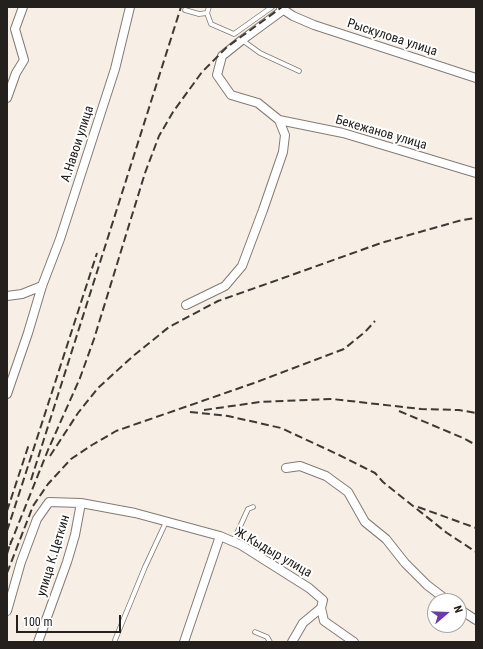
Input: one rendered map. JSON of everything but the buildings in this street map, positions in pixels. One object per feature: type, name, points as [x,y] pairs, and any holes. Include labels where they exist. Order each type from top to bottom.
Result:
[{"type":"street","points":[[7,98],[16,74],[24,60],[15,30],[23,7]]},
{"type":"street","name":"А.Навои улица","points":[[7,394],[42,286],[60,239],[115,69],[130,7]]},
{"type":"street","name":"Бекежанов улица","points":[[282,8],[222,56],[217,75],[231,95],[258,103],[279,120],[343,133],[476,173]]},
{"type":"street","name":"Рыскулова улица","points":[[282,8],[293,16],[314,25],[476,78]]},
{"type":"street","points":[[186,305],[225,286],[242,266],[283,152],[285,135],[279,120]]},
{"type":"street","points":[[7,296],[22,294],[42,286]]},
{"type":"street","points":[[286,468],[300,466],[326,476],[348,492],[365,522],[386,539],[404,563],[439,593]]},
{"type":"street","name":"улица К.Цеткин","points":[[7,611],[21,562],[37,519],[49,502],[81,503],[75,535],[67,562],[38,642]]},
{"type":"street","name":"Ж.Кыдыр улица","points":[[81,503],[135,513],[220,536],[241,545],[272,563],[309,588],[323,600],[321,608],[324,621],[354,642]]},
{"type":"street","points":[[184,642],[220,536]]},
{"type":"street","points":[[292,642],[303,623],[321,608]]},
{"type":"street","points":[[467,614],[476,620]]},
{"type":"lane","points":[[209,7],[207,13],[211,24],[234,34],[272,7]]},
{"type":"lane","points":[[185,10],[199,14],[207,13]]},
{"type":"lane","points":[[242,40],[260,53],[299,71]]},
{"type":"lane","points":[[233,542],[248,509],[252,507]]},
{"type":"lane","points":[[115,640],[145,567],[166,522]]},
{"type":"lane","points":[[255,632],[267,637],[270,642]]},
{"type":"railway","points":[[31,480],[181,7]]},
{"type":"railway","points":[[10,545],[48,450],[80,378],[94,339],[145,173],[159,136],[173,112],[202,72],[227,47],[282,7]]},
{"type":"railway","points":[[50,456],[78,413],[98,388],[132,357],[169,327],[218,301],[381,243],[462,220],[476,218]]},
{"type":"railway","points":[[7,531],[97,253]]},
{"type":"railway","points":[[7,573],[33,506],[48,484],[71,459],[116,431],[254,383],[344,349],[365,332],[375,321]]},
{"type":"railway","points":[[204,410],[260,402],[332,399],[421,409],[459,410],[476,413]]},
{"type":"railway","points":[[399,411],[476,445]]},
{"type":"railway","points":[[190,412],[228,416],[281,428],[337,454],[375,473],[383,482],[447,533],[476,552]]},
{"type":"railway","points":[[7,511],[29,444]]},
{"type":"railway","points":[[418,507],[476,528]]},
{"type":"railway","points":[[7,554],[11,541]]}]
